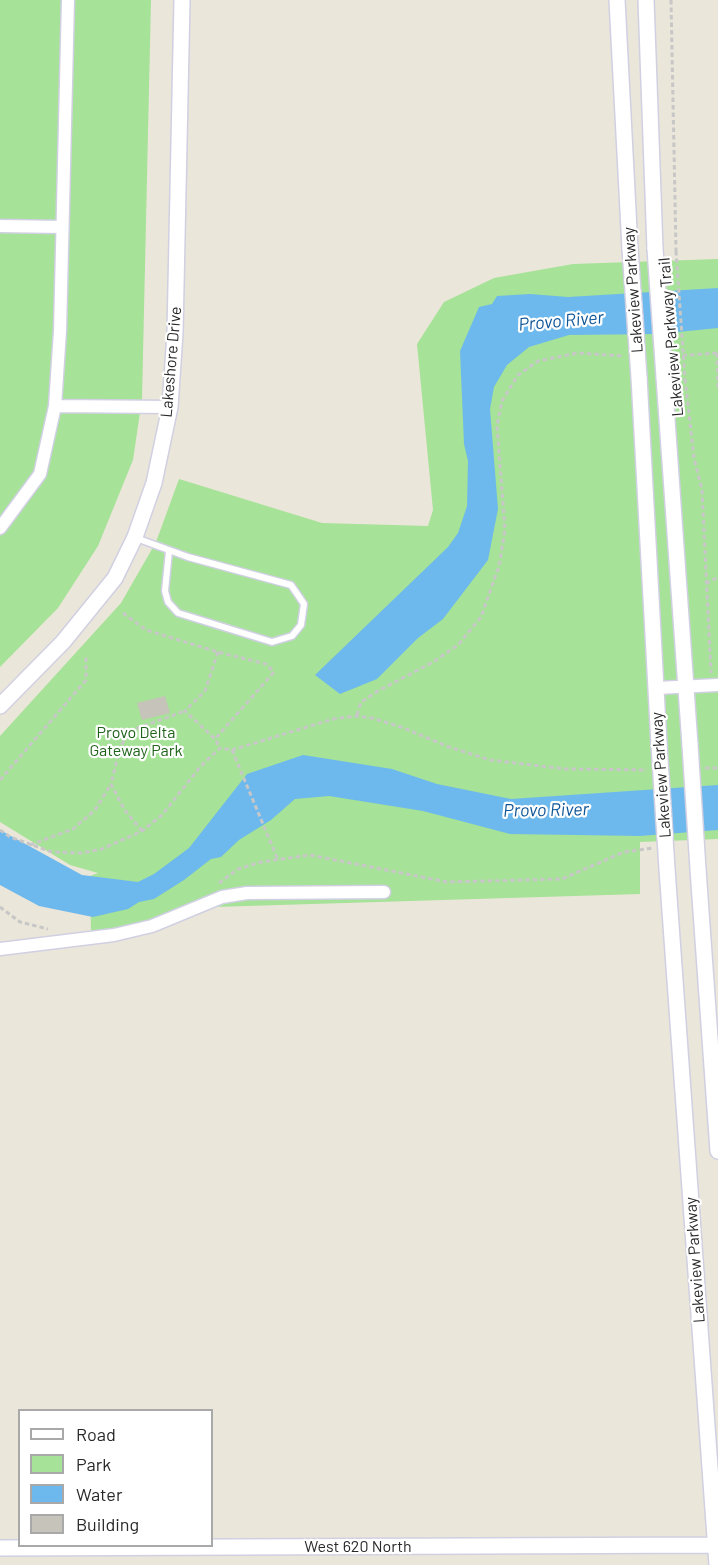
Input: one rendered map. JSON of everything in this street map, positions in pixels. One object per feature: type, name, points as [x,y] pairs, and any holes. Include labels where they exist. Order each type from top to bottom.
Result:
[{"type":"street","points":[[0,528],[40,474],[55,406],[68,0]]},
{"type":"street","name":"Lakeshore Drive","points":[[0,706],[63,642],[115,578],[135,537],[154,483],[170,407],[175,333],[182,0]]},
{"type":"street","name":"Lakeview Parkway","points":[[616,0],[667,869],[717,1565]]},
{"type":"street","name":"Lakeview Parkway","points":[[646,0],[655,249],[718,1150]]},
{"type":"street","points":[[0,226],[62,227]]},
{"type":"street","points":[[55,406],[170,407]]},
{"type":"street","points":[[656,688],[718,685]]},
{"type":"street","points":[[0,949],[124,933],[188,913],[222,897],[248,893],[384,892]]},
{"type":"street","name":"West 620 North","points":[[213,1547],[717,1543]]},
{"type":"street","name":"West 620 North","points":[[0,1548],[143,1547]]},
{"type":"lane","points":[[135,537],[169,551],[291,585],[304,604],[301,625],[292,636],[272,642],[178,614],[168,602],[165,591],[169,551]]},
{"type":"path","name":"Lakeview Parkway Trail","points":[[671,0],[676,251],[685,380],[694,458],[702,490],[710,670]]},
{"type":"path","points":[[356,716],[361,702],[378,690],[433,662],[458,645],[481,617],[499,566],[505,530],[497,426],[502,401],[518,375],[538,361],[578,353],[623,357]]},
{"type":"path","points":[[670,357],[717,353],[718,390]]},
{"type":"path","points":[[706,584],[718,577]]},
{"type":"path","points":[[123,613],[146,630],[266,664],[274,672],[215,739]]},
{"type":"path","points":[[30,845],[73,829],[94,810],[111,784],[120,747],[130,732],[185,711],[205,691],[218,652]]},
{"type":"path","points":[[0,780],[86,680],[86,655]]},
{"type":"path","points":[[185,711],[215,739],[220,748]]},
{"type":"path","points":[[220,748],[232,750],[333,719],[356,716],[372,718],[401,727],[449,747],[490,760],[566,769],[656,770]]},
{"type":"path","points":[[0,830],[30,845],[52,852],[81,853],[110,846],[142,831],[162,815],[200,767],[220,748]]},
{"type":"path","points":[[232,750],[278,860]]},
{"type":"path","points":[[697,768],[718,768]]},
{"type":"path","points":[[111,784],[123,809],[142,831]]},
{"type":"path","points":[[211,888],[238,869],[261,862],[320,855],[447,882],[562,879],[624,852],[662,848]]},
{"type":"path","points":[[0,907],[26,924],[57,930]]},
{"type":"green space","points":[[0,0],[151,0],[142,399],[133,460],[98,546],[58,608],[0,667]]},
{"type":"green space","name":"Provo Delta Gateway Park","points":[[718,259],[718,839],[640,842],[640,894],[181,908],[133,926],[91,934],[90,876],[98,873],[70,865],[0,822],[0,736],[121,603],[156,542],[179,479],[322,523],[428,526],[433,510],[417,344],[444,302],[494,278],[573,264]]},
{"type":"water","name":"Provo River","points":[[718,288],[718,328],[658,334],[569,335],[529,347],[507,365],[494,387],[490,409],[498,509],[488,560],[443,619],[418,638],[377,679],[340,694],[315,675],[448,547],[458,533],[467,506],[468,461],[464,444],[460,351],[479,307],[492,304],[497,296],[530,294],[568,297]]},
{"type":"water","name":"Provo River","points":[[303,755],[392,769],[437,784],[511,799],[718,785],[718,830],[640,836],[510,834],[423,811],[329,796],[295,799],[271,820],[239,840],[221,857],[211,859],[154,899],[139,902],[128,909],[93,917],[39,906],[0,885],[0,830],[82,875],[138,882],[154,874],[189,848],[247,774]]},
{"type":"building","points":[[165,696],[170,713],[142,720],[137,703]]}]
